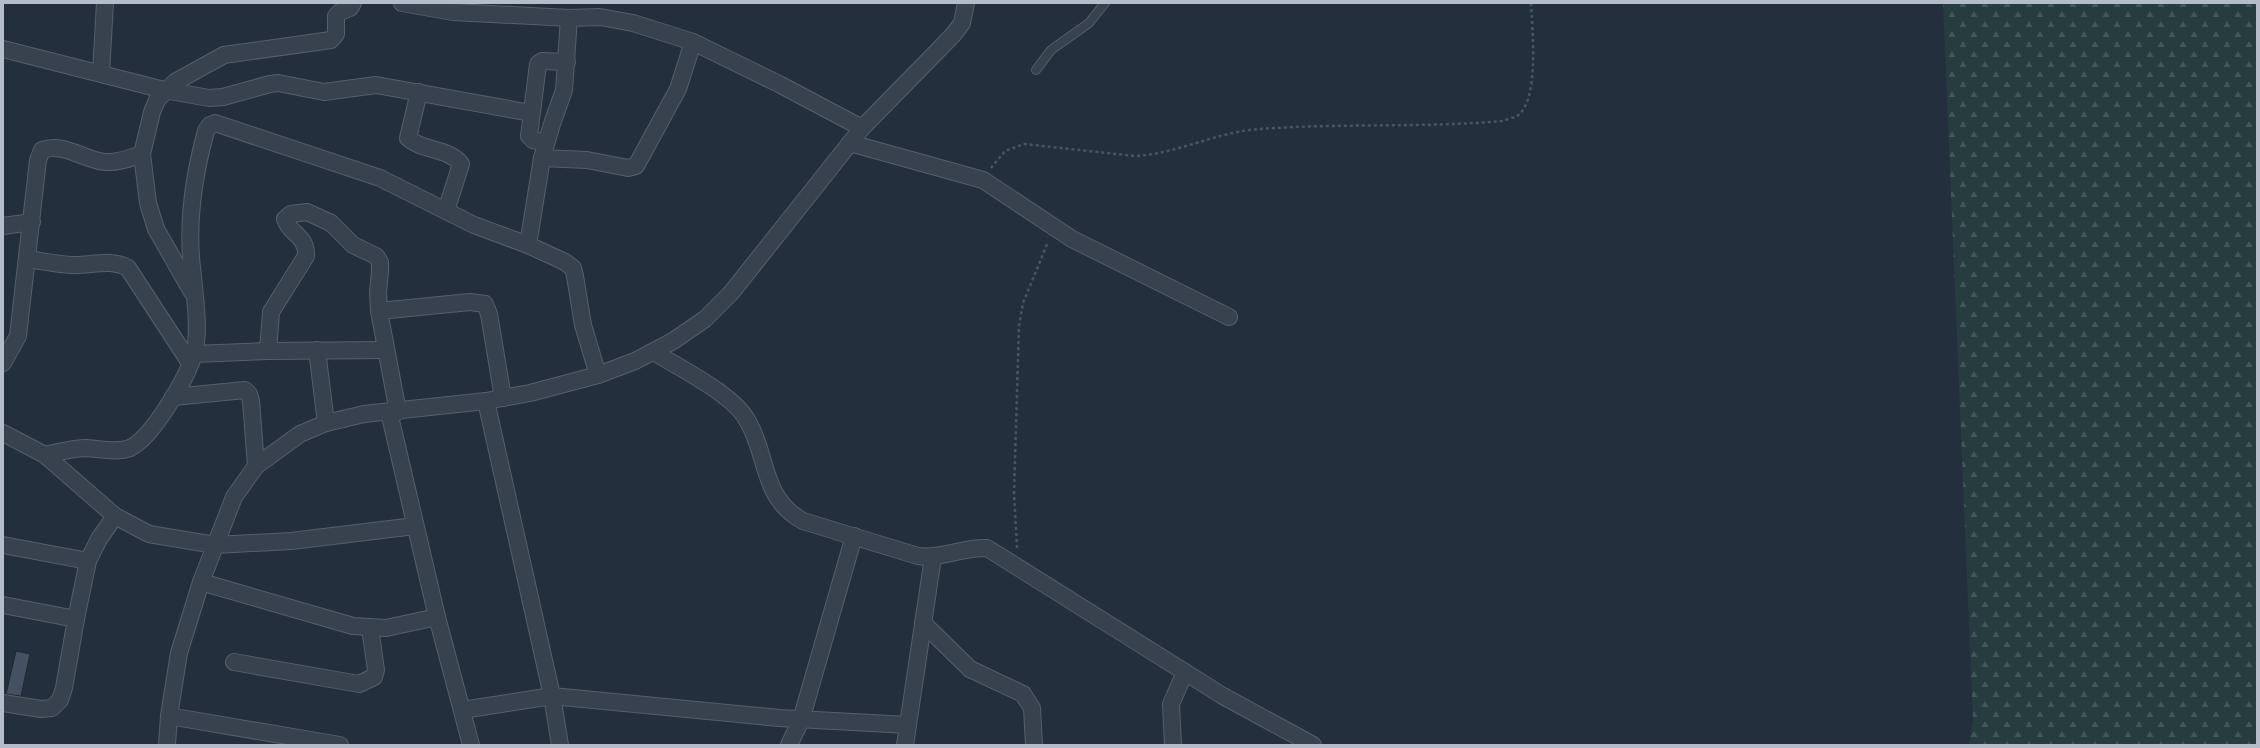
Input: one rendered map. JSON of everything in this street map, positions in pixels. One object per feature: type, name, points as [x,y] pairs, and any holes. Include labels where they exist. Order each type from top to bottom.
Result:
[{"type":"street","points":[[101,73],[105,3]]},
{"type":"street","points":[[194,295],[156,229],[148,203],[142,154],[152,112],[157,100],[164,90],[224,55],[331,40],[336,34],[336,16],[340,12],[350,8],[353,3]]},
{"type":"street","points":[[402,3],[453,12],[569,18],[600,10],[633,23],[693,42],[779,84],[862,128]]},
{"type":"street","points":[[167,745],[169,716],[179,653],[201,582],[234,496],[256,466],[300,434],[326,423],[364,414],[394,412],[503,398],[598,375],[654,352],[705,319],[731,293],[862,128],[953,35],[962,23],[966,3]]},
{"type":"street","points":[[528,245],[542,158],[564,90],[569,18]]},
{"type":"street","points":[[542,158],[587,160],[628,168],[636,166],[676,94],[693,42]]},
{"type":"street","points":[[3,49],[164,90],[216,98],[263,85],[278,83],[324,92],[376,85],[531,113]]},
{"type":"street","points":[[546,143],[533,140],[529,136],[538,64],[542,61],[567,62]]},
{"type":"street","points":[[419,92],[408,138],[418,144],[457,158],[461,164],[446,211]]},
{"type":"street","points":[[46,455],[86,448],[118,450],[129,448],[141,441],[173,397],[192,358],[196,339],[191,240],[195,180],[200,154],[206,131],[210,125],[216,98]]},
{"type":"street","points":[[210,125],[222,125],[380,178],[487,231],[528,245],[565,262],[572,268],[583,325],[598,375]]},
{"type":"street","points":[[850,143],[983,180],[1038,216],[1053,229],[1229,317]]},
{"type":"street","points":[[3,363],[18,336],[28,259],[38,160],[42,150],[49,147],[59,148],[106,162],[116,162],[142,154]]},
{"type":"street","points":[[268,351],[269,319],[271,312],[306,256],[304,244],[300,237],[287,225],[286,219],[291,214],[307,212],[331,223],[353,245],[376,256],[380,262],[378,292],[379,311],[394,412],[416,526],[437,617],[471,745]]},
{"type":"street","points":[[3,226],[32,222]]},
{"type":"street","points":[[28,259],[72,265],[108,262],[120,264],[128,268],[192,358]]},
{"type":"street","points":[[379,311],[470,302],[485,304],[489,314],[503,398]]},
{"type":"street","points":[[317,350],[326,423]]},
{"type":"street","points":[[192,358],[268,351],[386,350]]},
{"type":"street","points":[[654,352],[734,403],[747,419],[777,500],[788,513],[803,521],[918,556],[933,557],[972,548],[987,548],[1223,696],[1313,745]]},
{"type":"street","points":[[173,397],[245,390],[249,394],[251,401],[256,466]]},
{"type":"street","points":[[486,401],[552,696],[560,745]]},
{"type":"street","points":[[3,433],[46,455],[115,516],[149,534],[215,546],[291,541],[416,526]]},
{"type":"street","points":[[3,703],[41,709],[52,708],[60,700],[64,688],[88,561],[99,539],[115,516]]},
{"type":"street","points":[[789,745],[800,720],[854,536]]},
{"type":"street","points":[[3,545],[88,561]]},
{"type":"street","points":[[905,745],[933,557]]},
{"type":"street","points":[[201,582],[332,621],[370,628],[386,628],[437,617]]},
{"type":"street","points":[[3,605],[76,619]]},
{"type":"street","points":[[923,623],[970,669],[1023,694],[1032,708],[1034,745]]},
{"type":"street","points":[[234,662],[358,684],[374,677],[376,670],[370,628]]},
{"type":"street","points":[[1173,745],[1171,704],[1185,672]]},
{"type":"street","points":[[462,710],[552,696],[800,720],[908,725]]},
{"type":"street","points":[[169,716],[340,745]]},
{"type":"lane","points":[[1036,70],[1051,50],[1089,23],[1105,3]]},
{"type":"path","points":[[983,180],[1004,151],[1024,144],[1135,156],[1148,155],[1218,135],[1259,129],[1503,121],[1518,116],[1526,105],[1531,86],[1534,62],[1531,3]]},
{"type":"path","points":[[1018,568],[1014,493],[1019,326],[1023,303],[1053,229]]},
{"type":"green space","points":[[1943,3],[2257,3],[2257,745],[1969,745],[1973,720]]},
{"type":"building","points":[[16,651],[30,654],[21,696],[6,694]]}]
